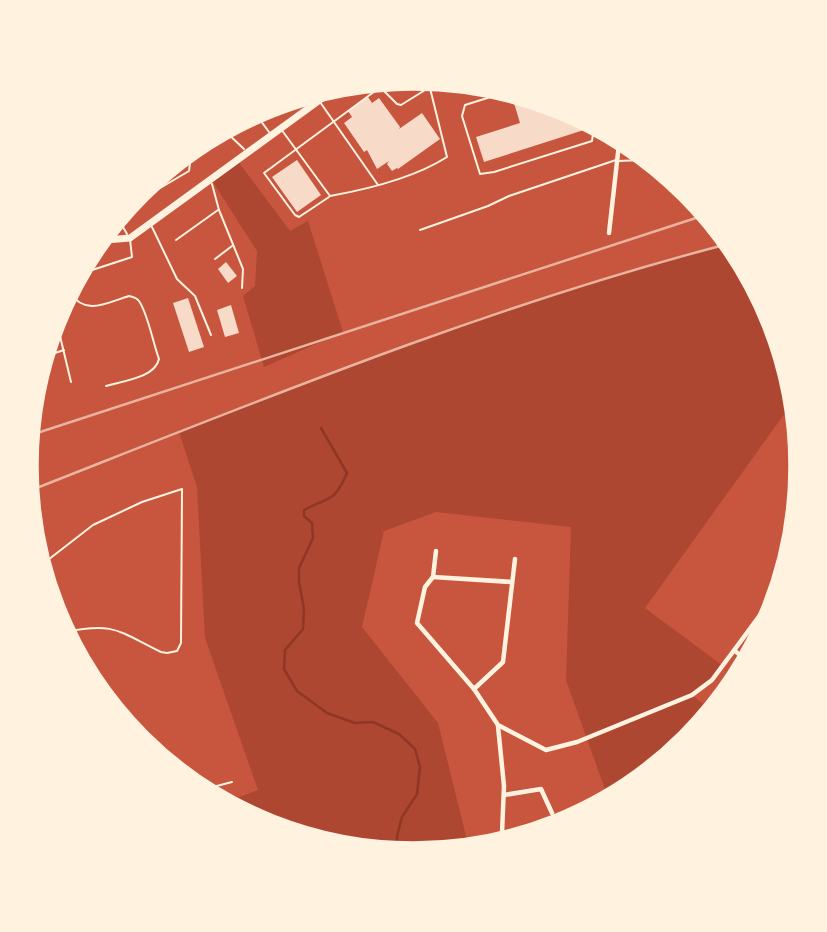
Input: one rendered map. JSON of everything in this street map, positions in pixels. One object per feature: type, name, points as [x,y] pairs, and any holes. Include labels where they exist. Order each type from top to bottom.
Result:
[{"type":"main road","points":[[113,239],[130,238],[318,101]]},
{"type":"street","points":[[609,233],[618,150]]},
{"type":"street","points":[[436,551],[433,577],[425,587],[417,623],[474,689],[498,725],[504,795],[502,832]]},
{"type":"street","points":[[474,689],[503,662],[515,559]]},
{"type":"street","points":[[433,577],[512,582]]},
{"type":"street","points":[[498,725],[546,750],[558,748],[692,695],[712,680],[756,622]]},
{"type":"street","points":[[735,652],[739,655]]},
{"type":"street","points":[[504,795],[541,789],[552,813]]},
{"type":"lane","points":[[383,90],[401,105],[426,89]]},
{"type":"lane","points":[[371,91],[264,173],[295,215],[299,216],[330,196],[378,185],[434,166],[447,157],[431,90]]},
{"type":"lane","points":[[491,97],[465,106],[462,116],[481,174],[592,141],[593,135]]},
{"type":"lane","points":[[319,101],[378,185]]},
{"type":"lane","points":[[304,106],[307,110]]},
{"type":"lane","points":[[261,122],[271,135]]},
{"type":"lane","points":[[281,128],[330,196]]},
{"type":"lane","points":[[231,137],[248,152]]},
{"type":"lane","points":[[420,230],[488,206],[509,195],[617,160],[633,160]]},
{"type":"lane","points":[[158,190],[190,171],[190,163]]},
{"type":"lane","points":[[211,179],[219,209],[243,269],[242,288]]},
{"type":"lane","points":[[176,240],[219,209]]},
{"type":"lane","points":[[150,223],[177,279],[195,296],[211,335]]},
{"type":"lane","points":[[91,271],[132,257],[130,238],[123,227]]},
{"type":"lane","points":[[215,259],[233,245]]},
{"type":"lane","points":[[75,301],[86,306],[96,306],[128,296],[134,297],[139,301],[144,313],[158,363],[154,369],[144,374],[106,386]]},
{"type":"lane","points":[[60,336],[71,382]]},
{"type":"lane","points":[[54,354],[64,351]]},
{"type":"lane","points":[[49,559],[93,525],[142,502],[182,488],[181,643],[177,651],[161,652],[117,629],[101,626],[75,630]]},
{"type":"lane","points":[[216,786],[232,782]]},
{"type":"shaded area","points":[[237,160],[290,231],[308,221],[343,332],[264,367],[243,296],[255,286],[257,251],[211,179]]},
{"type":"shaded area","points":[[719,246],[751,299],[770,345],[786,411],[645,608],[723,666],[693,696],[704,705],[662,749],[605,790],[566,680],[571,527],[436,512],[384,531],[362,627],[438,723],[467,839],[414,843],[340,836],[292,823],[236,798],[258,790],[205,638],[197,487],[179,432],[477,319],[569,289]]},
{"type":"building","points":[[368,97],[372,103],[379,98],[399,129],[422,113],[440,139],[398,169],[392,171],[387,164],[389,161],[377,169],[367,150],[364,152],[344,123],[352,117],[348,111]]},
{"type":"building","points":[[514,103],[584,130],[484,162],[476,137],[520,123]]},
{"type":"building","points":[[297,160],[321,195],[297,212],[272,177]]},
{"type":"building","points":[[226,262],[237,276],[228,283],[218,269]]},
{"type":"building","points":[[188,298],[204,347],[189,352],[173,303]]},
{"type":"building","points":[[231,305],[239,333],[225,337],[217,310]]},
{"type":"waterway","points":[[321,428],[347,473],[335,494],[304,510],[304,516],[312,523],[313,538],[299,568],[304,609],[303,629],[285,650],[284,669],[297,691],[327,713],[355,723],[373,722],[399,734],[415,749],[420,767],[417,794],[402,817],[397,842]]},
{"type":"railway","points":[[39,432],[697,218]]},
{"type":"railway","points":[[38,488],[460,326],[547,297],[719,246]]}]
